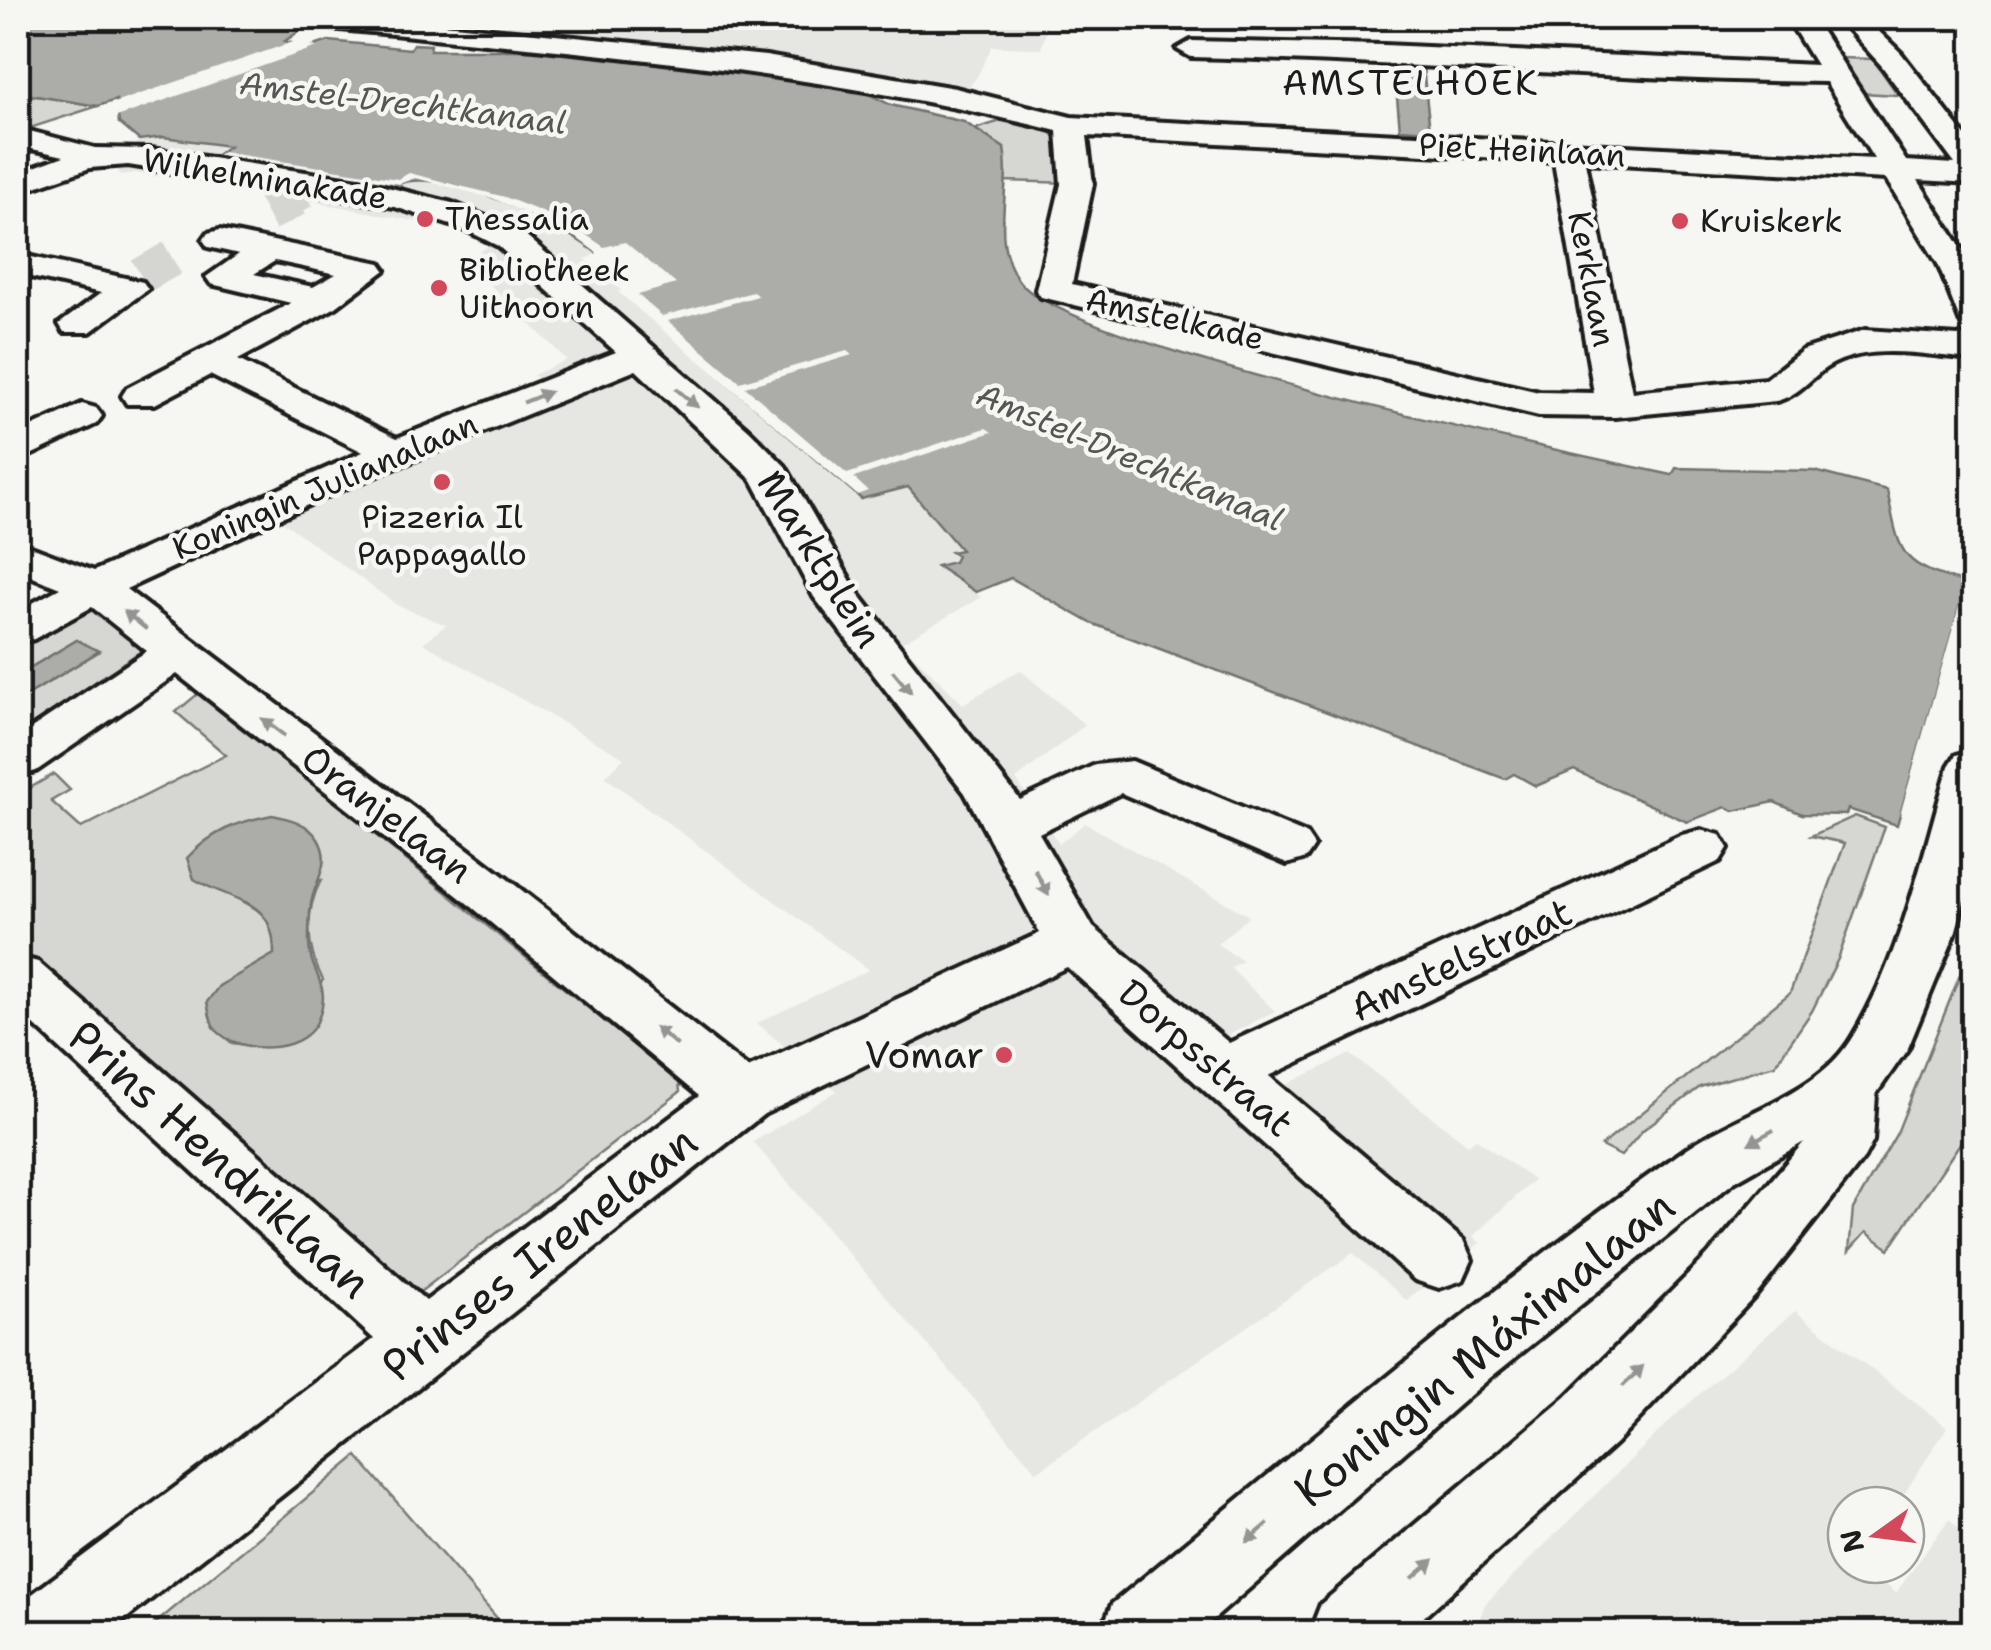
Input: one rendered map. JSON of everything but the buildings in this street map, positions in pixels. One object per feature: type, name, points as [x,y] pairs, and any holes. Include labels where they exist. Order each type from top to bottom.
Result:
[{"type":"street","points":[[310,18],[766,64],[956,97],[1071,126]]},
{"type":"street","points":[[1180,18],[1176,42],[1203,49],[1384,53],[1474,61],[1837,74]]},
{"type":"street","points":[[1203,49],[1233,44],[1236,18]]},
{"type":"street","points":[[1800,18],[1954,264],[1974,315]]},
{"type":"street","points":[[1852,18],[1891,59],[1974,171]]},
{"type":"street","points":[[1180,132],[1185,91],[1203,49]]},
{"type":"street","name":"Piet Heinlaan","points":[[1071,126],[1974,171]]},
{"type":"street","name":"Amstelkade","points":[[1071,126],[1077,184],[1052,290],[1539,404],[1616,405],[1776,390],[1816,358],[1864,341],[1974,348]]},
{"type":"street","name":"Wilhelminakade","points":[[18,137],[72,148],[91,158],[122,155],[471,219],[510,239]]},
{"type":"street","name":"Kerklaan","points":[[1568,153],[1616,405]]},
{"type":"street","points":[[18,184],[91,158]]},
{"type":"street","points":[[141,396],[324,300],[223,277],[269,232]]},
{"type":"street","points":[[180,253],[220,240],[269,232],[368,270],[318,299]]},
{"type":"street","name":"Marktplein","points":[[510,239],[735,438],[770,475],[838,598],[968,760],[1010,826]]},
{"type":"street","points":[[18,264],[132,282],[131,289],[77,324]]},
{"type":"street","points":[[18,292],[55,272]]},
{"type":"street","name":"Koningin Julianalaan","points":[[18,629],[94,586],[398,453],[638,356]]},
{"type":"street","points":[[212,361],[398,453]]},
{"type":"street","points":[[18,449],[82,416]]},
{"type":"street","name":"Oranjelaan","points":[[18,555],[94,586],[491,894],[742,1097]]},
{"type":"street","points":[[18,760],[176,653]]},
{"type":"street","name":"Koningin Máximalaan","points":[[1140,1632],[1466,1355],[1712,1164],[1846,1089],[1878,1048],[1927,934],[1974,766]]},
{"type":"street","points":[[1010,826],[1113,776],[1132,777],[1287,846]]},
{"type":"street","name":"Dorpsstraat","points":[[1010,826],[1073,941],[1439,1260]]},
{"type":"street","name":"Amstelstraat","points":[[1220,1073],[1701,848]]},
{"type":"street","name":"Prinses Irenelaan","points":[[47,1632],[742,1097],[1073,941]]},
{"type":"street","name":"Prins Hendriklaan","points":[[18,976],[423,1342]]},
{"type":"street","points":[[1349,1632],[1591,1420],[1732,1275],[1842,1141],[1846,1089]]},
{"type":"shaded area","points":[[402,18],[1050,18],[1041,49],[992,46],[977,77],[962,95],[378,25]]},
{"type":"shaded area","points":[[1840,58],[1873,59],[1898,95],[1863,93]]},
{"type":"shaded area","points":[[18,93],[98,106],[27,129],[18,126]]},
{"type":"shaded area","points":[[1017,116],[1043,127],[1057,139],[1070,183],[1002,181],[1004,148],[975,129]]},
{"type":"shaded area","points":[[164,136],[415,176],[519,206],[575,234],[601,254],[585,259],[861,499],[908,487],[961,551],[953,553],[958,560],[939,566],[981,597],[901,643],[963,704],[1020,670],[1085,725],[1016,779],[1059,844],[1085,823],[1249,916],[1217,944],[1243,961],[1230,968],[1275,1011],[1223,1038],[1277,1089],[1350,1054],[1468,1145],[1476,1139],[1534,1180],[1473,1236],[1480,1243],[1406,1300],[1353,1253],[1037,1472],[753,1142],[837,1091],[757,1023],[869,970],[605,777],[624,758],[423,643],[446,625],[397,605],[267,510],[556,388],[533,375],[567,360],[482,277],[495,271],[477,253],[489,246],[453,229],[271,193],[135,173],[120,175],[115,162],[141,139]]},
{"type":"shaded area","points":[[92,604],[147,647],[18,734],[18,701],[98,652],[77,640],[18,675],[18,647]]},
{"type":"shaded area","points":[[200,692],[679,1082],[680,1092],[411,1299],[18,950],[18,795],[54,774],[70,790],[51,801],[81,828],[226,755],[176,712]],"holes":[[[321,880],[310,943],[323,980],[263,1047],[232,1043],[213,1027],[220,986],[275,954],[273,934],[266,919],[236,898]]]},
{"type":"shaded area","points":[[1855,816],[1885,827],[1838,959],[1812,1011],[1775,1065],[1700,1087],[1643,1130],[1621,1156],[1601,1146],[1790,993],[1845,843],[1811,836]]},
{"type":"shaded area","points":[[1973,942],[1973,1124],[1889,1249],[1866,1232],[1849,1251],[1853,1209],[1897,1133]]},
{"type":"shaded area","points":[[1795,1311],[1947,1427],[1910,1485],[1826,1485],[1826,1585],[1886,1585],[1896,1593],[1902,1585],[1926,1585],[1926,1551],[1949,1519],[1973,1541],[1973,1632],[1475,1632],[1485,1604],[1678,1413]]},
{"type":"shaded area","points":[[357,1456],[509,1632],[145,1632]]},
{"type":"water","name":"Amstel-Drechtkanaal","points":[[18,18],[211,18],[301,30],[285,41],[308,48],[329,41],[410,49],[413,44],[431,45],[430,50],[575,50],[854,87],[891,105],[964,122],[1004,148],[1003,233],[1010,265],[1019,281],[1056,307],[1126,335],[1325,394],[1672,475],[1676,468],[1814,471],[1887,490],[1895,529],[1906,554],[1927,570],[1966,583],[1897,825],[1848,809],[1846,815],[1802,814],[1774,802],[1734,811],[1726,807],[1687,822],[1574,770],[1536,786],[1514,774],[1505,779],[1091,623],[1011,578],[976,592],[937,566],[954,562],[957,556],[951,552],[961,550],[908,487],[861,499],[623,293],[658,283],[618,249],[598,254],[502,201],[444,183],[399,184],[218,154],[229,146],[163,137],[139,140],[119,123],[116,100],[98,106],[18,93]]},
{"type":"water","points":[[1394,66],[1423,67],[1430,131],[1400,129]]},
{"type":"water","points":[[77,640],[99,651],[18,701],[18,675]]},
{"type":"water","points":[[272,815],[303,825],[314,833],[322,848],[323,864],[309,918],[309,942],[323,998],[317,1022],[298,1041],[254,1047],[239,1044],[216,1030],[207,1002],[219,986],[274,954],[272,935],[259,911],[194,879],[187,858],[226,829]]},
{"type":"pier","points":[[296,41],[317,47],[114,118],[111,104]]},
{"type":"pier","points":[[222,152],[398,179],[409,173],[505,197],[569,223],[604,247],[625,242],[676,284],[638,295],[662,316],[753,292],[758,296],[668,321],[740,382],[847,351],[852,355],[745,387],[847,474],[986,428],[992,432],[854,478],[868,491],[857,495],[618,292],[649,280],[617,254],[595,259],[591,256],[597,253],[573,235],[492,198],[415,178],[399,184],[216,156]]},
{"type":"pier","points":[[1967,578],[1974,589],[1973,837],[1900,815]]},
{"type":"tunnel","points":[[293,200],[306,193]]},
{"type":"tunnel","points":[[267,214],[297,198]]},
{"type":"tunnel","points":[[141,276],[181,253]]},
{"type":"place","name":"Thessalia","points":[[425,219]]},
{"type":"place","name":"Kruiskerk","points":[[1680,221]]},
{"type":"place","name":"Bibliotheek Uithoorn","points":[[439,288]]},
{"type":"place","name":"Pizzeria Il Pappagallo","points":[[442,482]]},
{"type":"place","name":"Vomar","points":[[1004,1055]]},
{"type":"district","name":"AMSTELHOEK","points":[[1411,83]]}]
